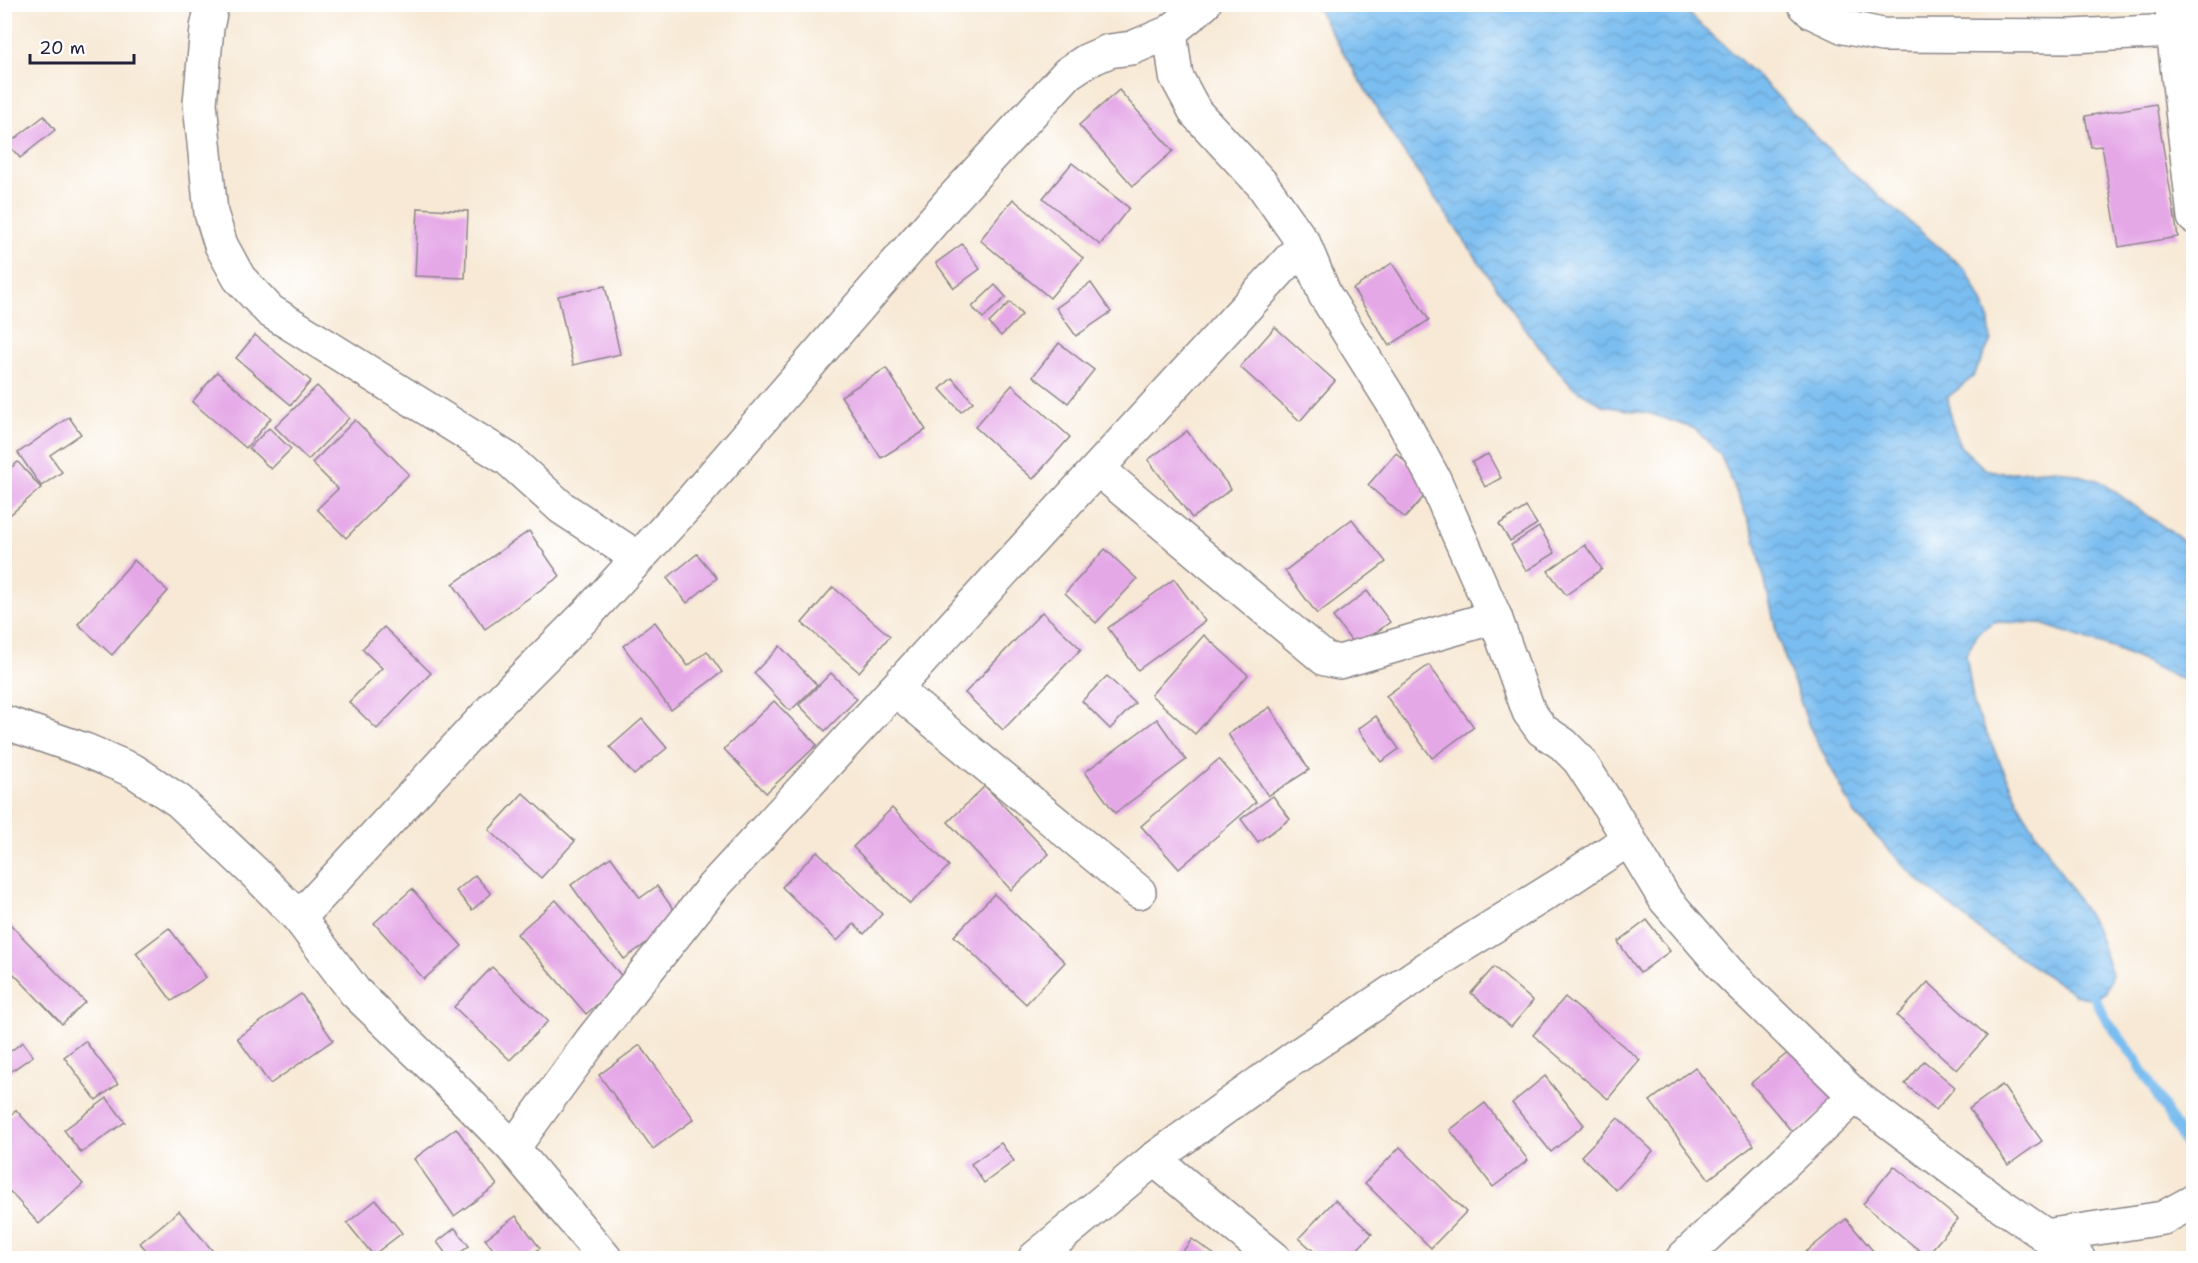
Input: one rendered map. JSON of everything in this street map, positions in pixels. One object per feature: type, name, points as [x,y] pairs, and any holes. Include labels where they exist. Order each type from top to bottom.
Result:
[{"type":"street","points":[[212,4],[207,28],[200,104],[211,213],[221,245],[239,278],[270,311],[508,459],[562,508],[638,558]]},
{"type":"street","points":[[299,918],[496,705],[587,614],[691,501],[947,206],[1068,73],[1086,61],[1109,51],[1132,48],[1170,32],[1204,4]]},
{"type":"street","points":[[1804,4],[1812,12],[1844,27],[1882,35],[2072,36],[2179,21],[2193,217]]},
{"type":"street","points":[[1170,32],[1176,76],[1196,113],[1262,184],[1304,244],[1325,295],[1394,405],[1434,479],[1495,617],[1529,712],[1542,730],[1563,744],[1579,760],[1665,899],[1730,974],[1855,1096],[1988,1197],[2078,1258]]},
{"type":"street","points":[[513,1148],[591,1041],[712,888],[1304,244]]},
{"type":"street","points":[[1098,469],[1325,659],[1339,662],[1495,617]]},
{"type":"street","points":[[896,690],[1139,892]]},
{"type":"street","points":[[4,722],[85,750],[134,771],[179,801],[299,918],[355,992],[444,1077],[513,1148],[605,1258]]},
{"type":"street","points":[[1035,1258],[1154,1159],[1291,1060],[1444,957],[1629,839]]},
{"type":"street","points":[[1683,1258],[1855,1096]]},
{"type":"street","points":[[1154,1159],[1274,1258]]},
{"type":"street","points":[[2045,1236],[2163,1218],[2193,1201]]},
{"type":"water","points":[[1315,5],[1679,5],[1764,82],[1845,167],[1967,271],[1988,315],[1991,340],[1973,377],[1948,397],[1950,416],[1960,446],[1985,469],[2003,473],[2056,469],[2100,481],[2193,548],[2193,684],[2116,649],[2038,623],[1993,622],[1978,633],[1966,654],[1974,706],[2022,810],[2095,927],[2112,974],[2106,992],[2095,999],[2078,996],[1991,939],[1915,877],[1855,814],[1809,726],[1778,638],[1754,534],[1720,454],[1695,429],[1652,414],[1604,406],[1571,386],[1528,333],[1396,141]]},
{"type":"building","points":[[1119,90],[1173,151],[1133,186],[1079,125]]},
{"type":"building","points":[[2156,104],[2178,237],[2119,247],[2102,146],[2091,147],[2085,116]]},
{"type":"building","points":[[44,116],[55,130],[20,158],[8,144]]},
{"type":"building","points":[[1072,163],[1129,208],[1100,245],[1043,198]]},
{"type":"building","points":[[1013,199],[1083,258],[1050,298],[980,240]]},
{"type":"building","points":[[418,208],[468,211],[465,278],[415,276]]},
{"type":"building","points":[[962,244],[980,269],[954,288],[936,263]]},
{"type":"building","points":[[1392,263],[1429,320],[1389,346],[1353,289]]},
{"type":"building","points":[[1091,283],[1111,312],[1076,336],[1056,308]]},
{"type":"building","points":[[995,285],[1006,297],[983,318],[972,307]]},
{"type":"building","points":[[605,286],[620,354],[573,365],[558,296]]},
{"type":"building","points":[[1010,302],[1022,315],[1001,336],[989,323]]},
{"type":"building","points":[[1275,327],[1335,381],[1300,421],[1240,367]]},
{"type":"building","points":[[255,335],[311,381],[291,405],[236,358]]},
{"type":"building","points":[[1059,343],[1094,370],[1068,403],[1033,376]]},
{"type":"building","points":[[886,368],[926,430],[881,458],[841,396]]},
{"type":"building","points":[[217,372],[271,418],[246,448],[192,402]]},
{"type":"building","points":[[952,378],[973,402],[961,412],[940,389]]},
{"type":"building","points":[[1012,385],[1070,437],[1033,479],[975,427]]},
{"type":"building","points":[[317,386],[349,418],[308,460],[275,427]]},
{"type":"building","points":[[69,417],[81,434],[50,455],[62,472],[41,486],[18,453]]},
{"type":"building","points":[[355,420],[409,474],[346,538],[317,509],[338,489],[312,463]]},
{"type":"building","points":[[269,428],[291,449],[271,469],[249,448]]},
{"type":"building","points":[[1187,431],[1231,489],[1192,518],[1148,460]]},
{"type":"building","points":[[1396,453],[1433,486],[1405,518],[1368,485]]},
{"type":"building","points":[[1488,454],[1501,478],[1485,487],[1472,462]]},
{"type":"building","points":[[18,462],[41,488],[4,520],[4,473]]},
{"type":"building","points":[[1526,507],[1537,524],[1510,541],[1499,524]]},
{"type":"building","points":[[1352,519],[1386,562],[1317,614],[1285,571]]},
{"type":"building","points":[[1539,527],[1555,553],[1526,571],[1511,545]]},
{"type":"building","points":[[529,531],[560,576],[485,629],[453,584]]},
{"type":"building","points":[[1585,545],[1602,569],[1566,595],[1548,571]]},
{"type":"building","points":[[1105,549],[1137,579],[1096,623],[1065,593]]},
{"type":"building","points":[[697,554],[717,578],[687,603],[667,578]]},
{"type":"building","points":[[134,560],[168,591],[112,655],[78,624]]},
{"type":"building","points":[[1174,579],[1205,621],[1138,670],[1108,628]]},
{"type":"building","points":[[833,587],[890,636],[859,672],[802,623]]},
{"type":"building","points":[[1367,591],[1390,622],[1356,647],[1333,617]]},
{"type":"building","points":[[1042,612],[1081,649],[1003,730],[965,693]]},
{"type":"building","points":[[655,622],[688,666],[707,651],[722,672],[671,710],[623,646]]},
{"type":"building","points":[[384,627],[431,673],[377,729],[349,702],[382,668],[362,649]]},
{"type":"building","points":[[1204,635],[1248,675],[1195,734],[1151,695]]},
{"type":"building","points":[[780,646],[817,685],[790,711],[754,673]]},
{"type":"building","points":[[1429,665],[1474,727],[1432,758],[1386,696]]},
{"type":"building","points":[[831,673],[857,699],[825,731],[799,705]]},
{"type":"building","points":[[1107,676],[1135,703],[1110,729],[1082,701]]},
{"type":"building","points":[[774,701],[817,745],[766,793],[724,749]]},
{"type":"building","points":[[1270,707],[1309,770],[1268,796],[1228,734]]},
{"type":"building","points":[[1376,716],[1399,749],[1381,762],[1358,729]]},
{"type":"building","points":[[642,719],[667,748],[634,775],[610,747]]},
{"type":"building","points":[[1157,719],[1186,760],[1115,813],[1085,772]]},
{"type":"building","points":[[1219,759],[1256,802],[1179,869],[1141,826]]},
{"type":"building","points":[[985,786],[1049,854],[1011,890],[948,822]]},
{"type":"building","points":[[523,793],[575,841],[541,878],[489,830]]},
{"type":"building","points":[[1273,796],[1290,819],[1258,842],[1241,819]]},
{"type":"building","points":[[892,808],[949,866],[910,904],[853,847]]},
{"type":"building","points":[[817,851],[882,914],[864,934],[854,924],[837,941],[782,887]]},
{"type":"building","points":[[611,857],[640,898],[657,886],[680,919],[624,959],[571,885]]},
{"type":"building","points":[[475,875],[491,894],[472,910],[456,891]]},
{"type":"building","points":[[412,889],[462,946],[424,979],[374,923]]},
{"type":"building","points":[[994,894],[1065,962],[1026,1004],[954,936]]},
{"type":"building","points":[[556,900],[625,980],[586,1014],[517,934]]},
{"type":"building","points":[[1647,920],[1670,951],[1640,973],[1618,942]]},
{"type":"building","points":[[10,924],[85,1002],[62,1024],[9,969],[5,974],[5,930]]},
{"type":"building","points":[[169,928],[206,977],[172,1001],[136,953]]},
{"type":"building","points":[[492,967],[548,1021],[510,1060],[454,1007]]},
{"type":"building","points":[[1494,967],[1533,1001],[1511,1027],[1471,993]]},
{"type":"building","points":[[1928,982],[1987,1036],[1957,1070],[1897,1016]]},
{"type":"building","points":[[301,994],[333,1040],[270,1084],[237,1038]]},
{"type":"building","points":[[1565,997],[1640,1060],[1608,1099],[1533,1035]]},
{"type":"building","points":[[85,1041],[118,1084],[96,1100],[64,1057]]},
{"type":"building","points":[[23,1042],[33,1056],[10,1072],[4,1065],[4,1056]]},
{"type":"building","points":[[640,1045],[694,1119],[653,1149],[599,1075]]},
{"type":"building","points":[[1795,1047],[1838,1098],[1794,1134],[1751,1083]]},
{"type":"building","points":[[1924,1061],[1955,1087],[1936,1110],[1905,1084]]},
{"type":"building","points":[[1695,1067],[1754,1145],[1709,1179],[1650,1101]]},
{"type":"building","points":[[1545,1076],[1584,1125],[1551,1152],[1512,1103]]},
{"type":"building","points":[[2002,1085],[2042,1141],[2008,1165],[1969,1109]]},
{"type":"building","points":[[107,1098],[125,1122],[81,1153],[64,1130]]},
{"type":"building","points":[[1485,1103],[1528,1160],[1493,1187],[1450,1130]]},
{"type":"building","points":[[16,1110],[83,1184],[39,1224],[4,1185],[4,1121]]},
{"type":"building","points":[[1618,1118],[1653,1151],[1616,1190],[1581,1156]]},
{"type":"building","points":[[456,1128],[497,1185],[454,1216],[414,1159]]},
{"type":"building","points":[[1001,1143],[1014,1161],[984,1183],[971,1164]]},
{"type":"building","points":[[1400,1147],[1466,1212],[1431,1248],[1365,1183]]},
{"type":"building","points":[[1894,1166],[1958,1219],[1926,1256],[1863,1204]]},
{"type":"building","points":[[376,1200],[402,1233],[373,1255],[347,1223]]},
{"type":"building","points":[[1335,1200],[1372,1234],[1349,1258],[1321,1258],[1299,1238]]},
{"type":"building","points":[[179,1211],[217,1256],[215,1258],[153,1258],[140,1243]]},
{"type":"building","points":[[516,1216],[540,1248],[526,1258],[500,1258],[485,1239]]},
{"type":"building","points":[[1846,1219],[1879,1258],[1812,1258],[1806,1252]]},
{"type":"building","points":[[455,1228],[469,1246],[453,1258],[449,1258],[437,1242]]},
{"type":"building","points":[[1192,1239],[1219,1258],[1178,1258]]},
{"type":"waterway","points":[[2089,988],[2106,1019],[2137,1061],[2194,1159]]}]
